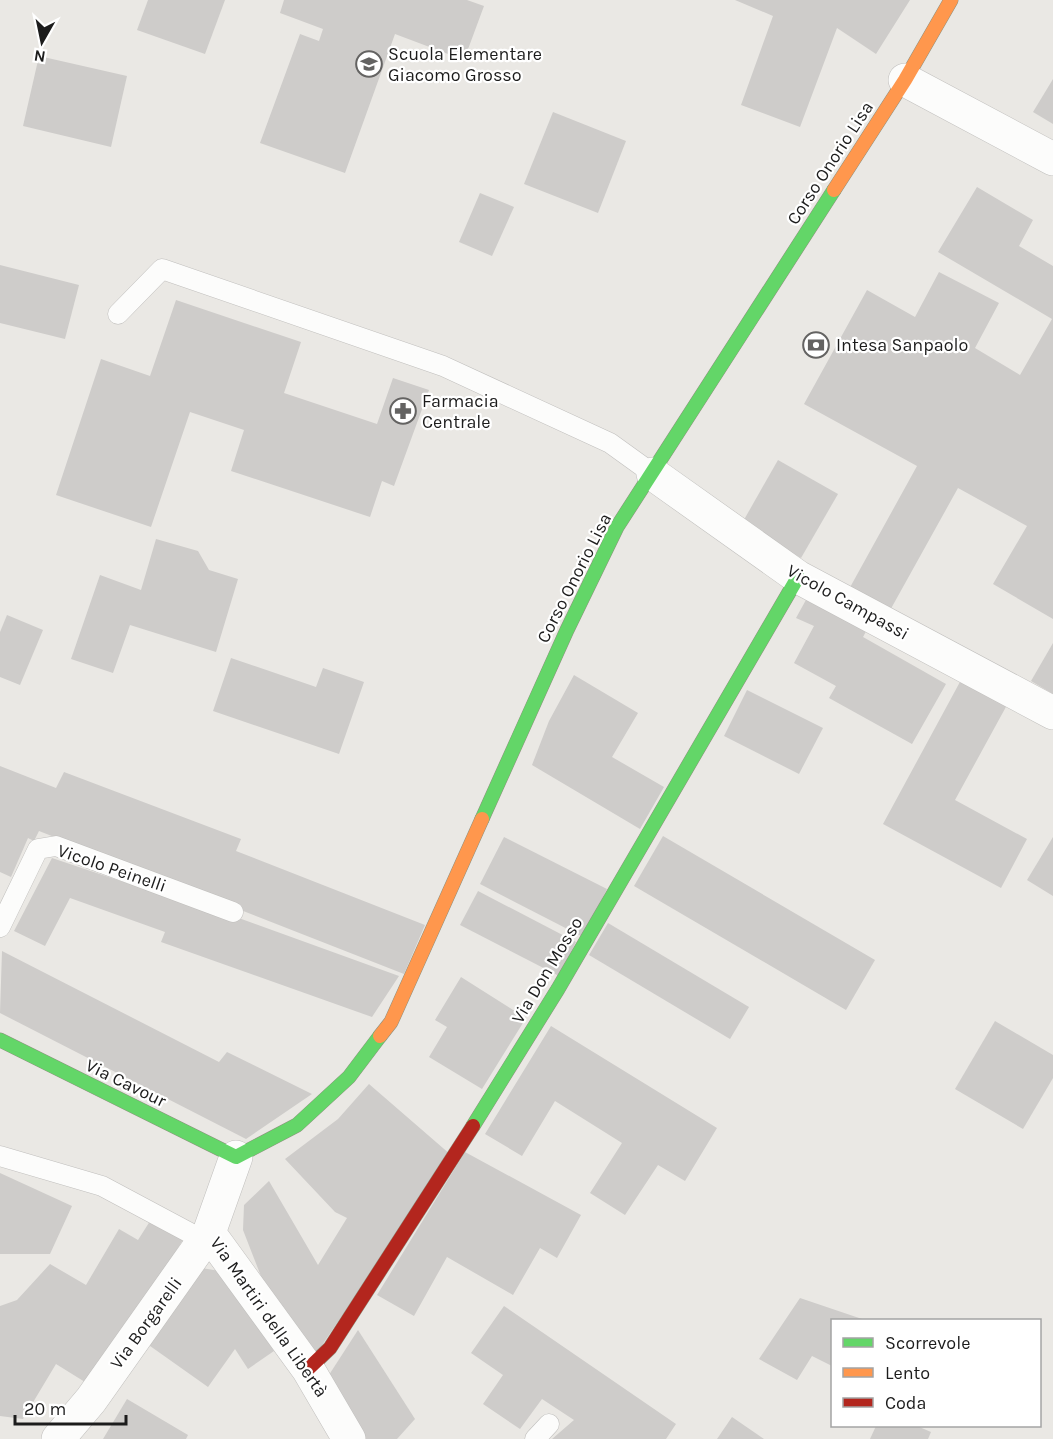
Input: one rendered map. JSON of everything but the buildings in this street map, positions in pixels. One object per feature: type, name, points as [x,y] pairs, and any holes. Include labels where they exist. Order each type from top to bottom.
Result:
[{"type":"street","name":"Corso Onorio Lisa","points":[[236,1157],[297,1125],[349,1077],[391,1022],[567,630],[617,527],[905,80],[951,0]]},
{"type":"street","points":[[905,80],[1053,159]]},
{"type":"street","name":"Vicolo Campassi","points":[[653,474],[798,577],[1053,713]]},
{"type":"street","name":"Via Don Mosso","points":[[308,1369],[330,1348],[420,1212],[558,989],[798,577]]},
{"type":"street","name":"Via Cavour","points":[[0,1041],[236,1157]]},
{"type":"street","name":"Via Martiri della Libertà","points":[[236,1157],[207,1237],[308,1369],[349,1439]]},
{"type":"street","name":"Via Borgarelli","points":[[58,1439],[91,1400],[207,1237]]},
{"type":"lane","points":[[118,314],[162,269],[443,366],[610,443],[653,474]]},
{"type":"lane","name":"Vicolo Peinelli","points":[[0,927],[38,849],[56,846],[233,912]]},
{"type":"lane","points":[[0,1156],[102,1186],[207,1237]]},
{"type":"lane","points":[[535,1439],[549,1424]]},
{"type":"traffic: fast","points":[[482,819],[567,630],[617,527],[834,190]]},
{"type":"traffic: fast","points":[[473,1126],[558,989],[798,577]]},
{"type":"traffic: fast","points":[[0,1040],[236,1157],[297,1125],[349,1077],[380,1036]]},
{"type":"traffic: slow","points":[[834,190],[905,80],[951,0]]},
{"type":"traffic: slow","points":[[380,1036],[391,1022],[482,819]]},
{"type":"traffic: jam","points":[[308,1369],[330,1348],[473,1126]]},
{"type":"place","name":"Scuola Elementare Giacomo Grosso","points":[[369,64]]},
{"type":"place","name":"Intesa Sanpaolo","points":[[816,345]]},
{"type":"place","name":"Farmacia Centrale","points":[[403,411]]}]
